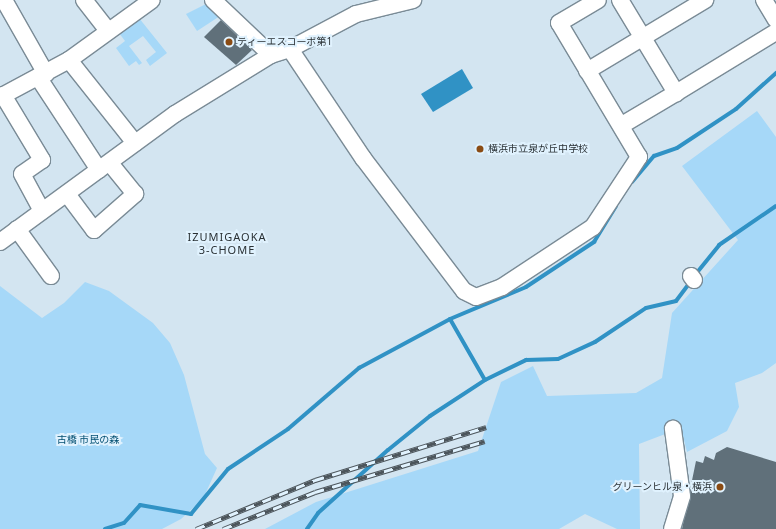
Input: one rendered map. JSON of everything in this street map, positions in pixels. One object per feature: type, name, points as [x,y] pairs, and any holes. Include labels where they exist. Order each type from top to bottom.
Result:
[{"type":"street","points":[[4,0],[42,75],[104,166],[135,194],[94,230],[68,194]]},
{"type":"street","points":[[84,0],[108,31]]},
{"type":"street","points":[[42,211],[22,174],[42,160],[1,96],[69,60],[152,0]]},
{"type":"street","points":[[213,0],[271,54]]},
{"type":"street","points":[[0,242],[68,194],[135,143],[271,54],[290,49],[356,14],[413,0]]},
{"type":"street","points":[[290,49],[363,158],[464,291],[476,297],[502,287],[593,227],[639,157],[622,125],[587,71],[559,23],[598,0]]},
{"type":"street","points":[[620,0],[644,37],[676,93]]},
{"type":"street","points":[[587,71],[705,0]]},
{"type":"street","points":[[764,0],[776,20]]},
{"type":"street","points":[[622,125],[776,32]]},
{"type":"street","points":[[69,60],[135,143]]},
{"type":"street","points":[[17,229],[51,276]]},
{"type":"street","points":[[672,529],[682,496],[674,429]]},
{"type":"green space","points":[[208,3],[220,16],[197,31],[186,14]]},
{"type":"green space","points":[[139,18],[167,53],[150,66],[146,60],[156,52],[143,36],[129,46],[142,63],[139,65],[136,61],[129,66],[116,48],[125,41],[119,33]]},
{"type":"green space","points":[[757,111],[776,137],[776,363],[762,373],[735,383],[739,407],[727,431],[687,452],[681,428],[639,444],[640,529],[617,529],[585,514],[559,529],[265,529],[316,502],[478,451],[501,382],[533,366],[547,396],[636,393],[662,378],[672,313],[738,240],[682,166]]},
{"type":"green space","name":"古橋 市民の森","points":[[85,282],[109,291],[153,323],[170,343],[184,375],[205,454],[217,468],[203,499],[181,519],[162,529],[0,529],[0,286],[42,318],[64,303]]},
{"type":"shaded area","points":[[462,69],[473,88],[433,112],[421,94]]},
{"type":"building","name":"ティーエスコーポ第1","points":[[221,20],[252,50],[236,65],[204,37]]},
{"type":"building","name":"グリーンヒル泉・横浜","points":[[727,447],[776,462],[776,529],[682,529],[696,461],[703,463],[705,456],[714,460],[716,453]]},
{"type":"waterway","points":[[632,182],[654,156],[677,148],[736,109],[776,73]]},
{"type":"waterway","points":[[450,319],[526,287],[594,242],[616,206]]},
{"type":"waterway","points":[[695,275],[719,245],[776,206]]},
{"type":"waterway","points":[[105,529],[124,523],[140,505],[191,514],[228,469],[288,429],[359,368],[450,319],[485,380],[526,360],[558,359],[595,342],[646,308],[676,301],[691,281]]},
{"type":"waterway","points":[[307,529],[318,513],[388,450],[430,416],[485,380]]},
{"type":"railway","points":[[196,529],[315,480],[486,427]]},
{"type":"railway","points":[[223,529],[315,492],[485,441]]},
{"type":"place","name":"ティーエスコーポ第1","points":[[229,42]]},
{"type":"place","name":"横浜市立泉が丘中学校","points":[[480,149]]},
{"type":"place","name":"グリーンヒル泉・横浜","points":[[720,487]]},
{"type":"district","name":"IZUMIGAOKA 3-CHOME","points":[[227,244]]}]
